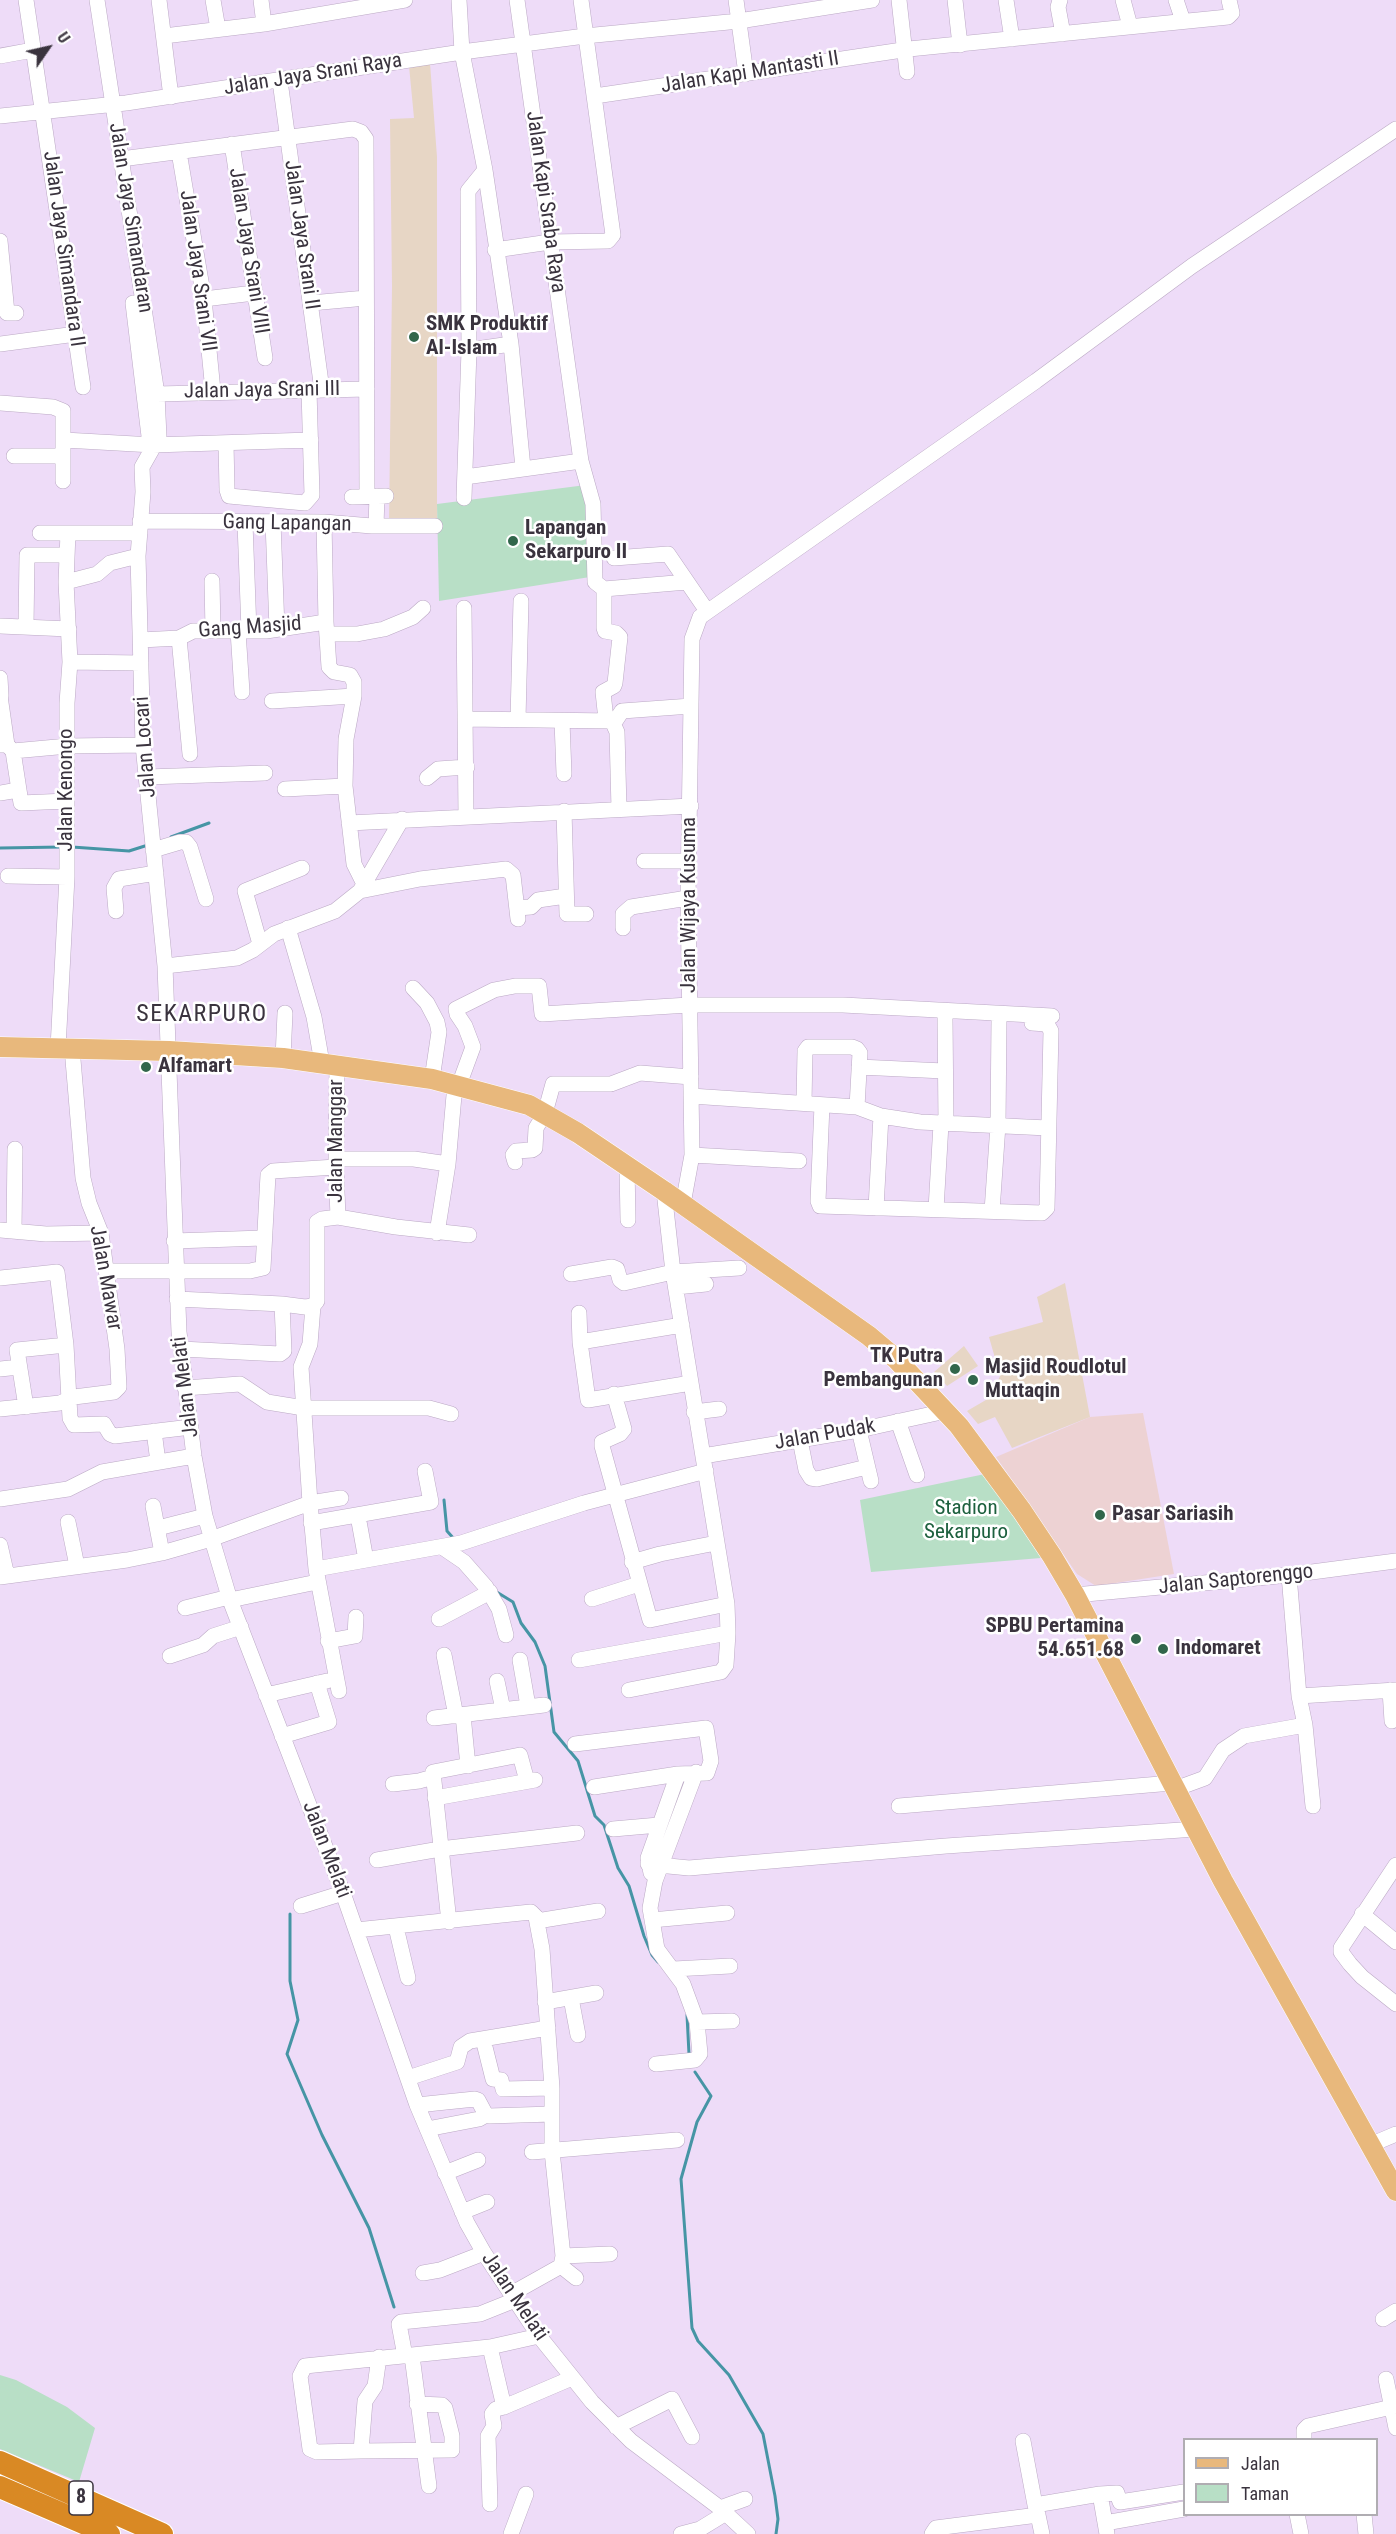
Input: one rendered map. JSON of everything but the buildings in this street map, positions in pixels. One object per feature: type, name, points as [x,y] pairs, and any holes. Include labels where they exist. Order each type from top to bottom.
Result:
[{"type":"highway","name":"8","points":[[0,2462],[162,2534]]},
{"type":"highway","name":"8","points":[[0,2487],[109,2534]]},
{"type":"main road","points":[[0,1047],[283,1058],[432,1079],[529,1105],[545,1113],[664,1191],[869,1336],[895,1358],[946,1411],[1026,1517],[1075,1595],[1173,1786],[1396,2191]]},
{"type":"street","name":"Jalan Jaya Simandara II","points":[[27,0],[83,387]]},
{"type":"street","name":"Jalan Jaya Simandaran","points":[[88,0],[107,105],[121,159],[157,394],[154,440]]},
{"type":"street","name":"Jalan Jaya Simandaran","points":[[97,0],[107,105],[154,440]]},
{"type":"street","points":[[159,0],[171,97]]},
{"type":"street","points":[[213,0],[218,29]]},
{"type":"street","points":[[261,0],[264,24]]},
{"type":"street","points":[[164,36],[264,24],[356,4],[405,0]]},
{"type":"street","points":[[459,0],[462,52],[484,170],[510,344],[523,468]]},
{"type":"street","name":"Jalan Kapi Sraba Raya","points":[[517,0],[519,46],[581,461],[593,504],[604,628],[605,631],[616,633],[620,637],[615,683],[603,692],[610,722]]},
{"type":"street","points":[[495,250],[550,242],[608,241],[613,235],[581,0]]},
{"type":"street","points":[[736,0],[746,74]]},
{"type":"street","name":"Jalan Jaya Srani Raya","points":[[0,116],[171,97],[462,52],[585,36],[739,21],[790,6],[872,0]]},
{"type":"street","points":[[899,0],[907,72]]},
{"type":"street","points":[[955,0],[960,45]]},
{"type":"street","points":[[1006,0],[1012,39]]},
{"type":"street","points":[[1060,0],[1058,7],[1063,34]]},
{"type":"street","points":[[1123,0],[1130,26]]},
{"type":"street","points":[[1176,0],[1183,21]]},
{"type":"street","name":"Jalan Kapi Mantasti II","points":[[595,96],[904,49],[1183,21],[1230,8]]},
{"type":"street","points":[[0,56],[33,50]]},
{"type":"street","name":"Jalan Jaya Srani II","points":[[226,443],[229,496],[305,503],[312,495],[311,440],[316,390],[311,303],[286,138],[280,81]]},
{"type":"street","points":[[121,159],[353,129],[361,132],[366,139],[370,496],[376,526]]},
{"type":"street","points":[[614,558],[668,554],[708,611],[1036,381],[1192,266],[1396,129]]},
{"type":"street","name":"Jalan Jaya Srani VIII","points":[[232,144],[265,358]]},
{"type":"street","name":"Jalan Jaya Srani VII","points":[[179,152],[204,299],[213,391]]},
{"type":"street","points":[[464,498],[469,350],[468,191],[484,170]]},
{"type":"street","points":[[0,241],[7,313],[16,313]]},
{"type":"street","points":[[204,299],[254,293]]},
{"type":"street","points":[[311,303],[366,298]]},
{"type":"street","points":[[0,344],[76,333]]},
{"type":"street","points":[[469,350],[510,344]]},
{"type":"street","name":"Jalan Jaya Srani III","points":[[157,394],[213,391],[368,390]]},
{"type":"street","points":[[0,403],[60,408],[64,416],[63,481]]},
{"type":"street","points":[[14,456],[63,448],[154,440],[226,443],[311,440]]},
{"type":"street","name":"Jalan Locari","points":[[154,440],[142,467],[143,492],[138,556],[143,745],[165,966],[169,1052]]},
{"type":"street","points":[[465,477],[581,461]]},
{"type":"street","points":[[273,522],[277,629]]},
{"type":"street","name":"Gang Lapangan","points":[[40,532],[68,533],[140,527],[273,522],[435,526]]},
{"type":"street","points":[[324,522],[329,667],[334,672],[350,675],[353,678],[354,696],[346,739],[345,786],[358,892]]},
{"type":"street","points":[[242,692],[244,523]]},
{"type":"street","name":"Jalan Kenongo","points":[[65,1048],[67,703],[70,662],[66,582],[68,533]]},
{"type":"street","points":[[26,627],[27,555],[67,555]]},
{"type":"street","points":[[66,582],[97,574],[110,563],[138,556]]},
{"type":"street","points":[[212,582],[213,631]]},
{"type":"street","points":[[600,586],[687,582]]},
{"type":"street","points":[[518,718],[521,601]]},
{"type":"street","name":"Gang Masjid","points":[[141,640],[179,638],[193,631],[327,628],[357,634],[384,629],[413,617],[423,608]]},
{"type":"street","points":[[464,608],[467,719],[466,817]]},
{"type":"street","name":"Jalan Wijaya Kusuma","points":[[683,1204],[692,1155],[688,898],[692,639],[696,623],[708,611]]},
{"type":"street","points":[[0,626],[69,629]]},
{"type":"street","points":[[179,638],[190,754]]},
{"type":"street","points":[[70,662],[141,663]]},
{"type":"street","points":[[0,678],[7,747],[21,803],[67,801]]},
{"type":"street","points":[[272,701],[354,696]]},
{"type":"street","points":[[467,719],[518,718],[610,722],[622,711],[691,706]]},
{"type":"street","points":[[562,721],[564,774]]},
{"type":"street","points":[[610,722],[619,809]]},
{"type":"street","points":[[7,747],[143,745]]},
{"type":"street","points":[[427,778],[438,769],[467,766]]},
{"type":"street","points":[[147,777],[265,773]]},
{"type":"street","points":[[285,789],[345,786]]},
{"type":"street","points":[[0,793],[18,790]]},
{"type":"street","points":[[349,823],[690,806]]},
{"type":"street","points":[[564,811],[568,915],[586,914]]},
{"type":"street","points":[[165,966],[228,960],[253,950],[288,928],[335,911],[358,892],[402,819]]},
{"type":"street","points":[[153,846],[186,842],[190,847],[206,899]]},
{"type":"street","points":[[644,861],[690,861]]},
{"type":"street","points":[[260,944],[245,891],[302,868]]},
{"type":"street","points":[[358,892],[420,879],[506,869],[513,875],[518,914],[538,900],[566,896]]},
{"type":"street","points":[[116,911],[114,888],[119,879],[156,873]]},
{"type":"street","points":[[8,876],[67,877]]},
{"type":"street","points":[[623,928],[623,914],[631,908],[688,898]]},
{"type":"street","name":"Jalan Manggar","points":[[288,928],[330,1064],[338,1217]]},
{"type":"street","points":[[436,1233],[448,1164],[457,1084],[473,1047],[456,1009],[494,990],[538,985],[542,1014],[689,1005],[843,1005],[1052,1016]]},
{"type":"street","points":[[413,988],[430,1008],[437,1022],[439,1032],[432,1079]]},
{"type":"street","points":[[283,1058],[285,1013]]},
{"type":"street","points":[[822,1105],[818,1201],[820,1206],[1036,1213],[1045,1211],[1051,1027],[1047,1024],[999,1020],[858,1015]]},
{"type":"street","points":[[936,1209],[944,1124],[945,1018]]},
{"type":"street","points":[[992,1211],[998,1125],[999,1020]]},
{"type":"street","points":[[804,1103],[804,1057],[808,1047],[857,1049],[860,1053],[857,1107]]},
{"type":"street","name":"Jalan Mawar","points":[[0,1409],[26,1407],[114,1392],[119,1387],[117,1349],[101,1233],[89,1203],[83,1178],[65,1048]]},
{"type":"street","name":"Jalan Melati","points":[[169,1052],[177,1299],[185,1388],[205,1516],[230,1598],[343,1893],[426,2129],[462,2212],[484,2253],[539,2336],[572,2378],[631,2441],[723,2511],[748,2534]]},
{"type":"street","points":[[859,1066],[944,1071]]},
{"type":"street","points":[[514,1162],[513,1155],[516,1151],[535,1148],[536,1128],[545,1113],[553,1084],[611,1084],[640,1073],[691,1077]]},
{"type":"street","points":[[691,1096],[857,1107],[881,1116],[944,1124],[1048,1128]]},
{"type":"street","points":[[876,1208],[881,1116]]},
{"type":"street","points":[[15,1149],[7,1231],[46,1234],[101,1233]]},
{"type":"street","points":[[692,1155],[799,1161]]},
{"type":"street","points":[[107,1271],[175,1272],[262,1269],[268,1175],[271,1171],[336,1163],[414,1159],[448,1164]]},
{"type":"street","points":[[627,1166],[628,1220]]},
{"type":"street","points":[[629,1690],[721,1672],[726,1665],[727,1604],[694,1412],[674,1279],[664,1191]]},
{"type":"street","points":[[266,1695],[317,1683],[338,1684],[317,1576],[311,1523],[301,1367],[302,1360],[310,1348],[313,1306],[317,1300],[317,1222],[338,1217],[436,1233],[469,1235]]},
{"type":"street","points":[[174,1241],[263,1238]]},
{"type":"street","points":[[570,1274],[612,1267],[617,1269],[620,1280],[624,1283],[674,1279],[739,1268]]},
{"type":"street","points":[[0,1278],[57,1272],[66,1345],[70,1418],[74,1425],[104,1424],[110,1434],[116,1436],[191,1427]]},
{"type":"street","points":[[674,1279],[706,1284]]},
{"type":"street","points":[[177,1299],[313,1306]]},
{"type":"street","points":[[181,1349],[280,1354],[284,1351],[282,1304]]},
{"type":"street","points":[[579,1313],[580,1342],[588,1400],[690,1383]]},
{"type":"street","points":[[580,1342],[682,1325]]},
{"type":"street","points":[[26,1407],[18,1348],[66,1345]]},
{"type":"street","points":[[0,1370],[19,1367]]},
{"type":"street","points":[[185,1388],[240,1384],[267,1402],[304,1408],[429,1408],[452,1414]]},
{"type":"street","points":[[614,1394],[624,1429],[620,1434],[602,1442],[602,1446],[617,1494],[632,1562],[650,1620],[727,1604]]},
{"type":"street","points":[[694,1412],[719,1408]]},
{"type":"street","name":"Jalan Pudak","points":[[185,1608],[317,1576],[366,1560],[451,1545],[617,1494],[704,1463],[800,1440],[946,1411]]},
{"type":"street","points":[[898,1421],[917,1475]]},
{"type":"street","points":[[800,1440],[806,1470],[811,1478],[869,1474],[859,1430]]},
{"type":"street","points":[[154,1431],[158,1462]]},
{"type":"street","points":[[0,1499],[68,1488],[102,1472],[194,1456]]},
{"type":"street","points":[[311,1523],[436,1502],[425,1471]]},
{"type":"street","points":[[0,1545],[4,1576],[127,1560],[211,1539],[310,1503],[341,1498]]},
{"type":"street","points":[[153,1506],[162,1553]]},
{"type":"street","points":[[158,1528],[205,1516]]},
{"type":"street","points":[[358,1516],[366,1560]]},
{"type":"street","points":[[68,1522],[77,1566]]},
{"type":"street","points":[[632,1562],[660,1554],[716,1544]]},
{"type":"street","points":[[451,1545],[490,1592],[499,1608],[506,1635]]},
{"type":"street","name":"Jalan Saptorenggo","points":[[1075,1595],[1289,1575],[1396,1561]]},
{"type":"street","points":[[1289,1575],[1299,1696],[1305,1725],[1313,1806]]},
{"type":"street","points":[[592,1599],[639,1584]]},
{"type":"street","points":[[439,1619],[490,1592]]},
{"type":"street","points":[[328,1641],[355,1636],[356,1617]]},
{"type":"street","points":[[170,1656],[203,1645],[213,1636],[241,1627]]},
{"type":"street","points":[[579,1660],[728,1633]]},
{"type":"street","points":[[444,1655],[459,1715],[468,1766]]},
{"type":"street","points":[[520,1660],[528,1706]]},
{"type":"street","points":[[497,1681],[503,1710]]},
{"type":"street","points":[[282,1736],[330,1721],[317,1683]]},
{"type":"street","points":[[1299,1696],[1393,1690],[1392,1721]]},
{"type":"street","points":[[434,1718],[544,1705]]},
{"type":"street","points":[[899,1806],[1173,1786],[1205,1778],[1223,1750],[1244,1736],[1305,1725]]},
{"type":"street","points":[[575,1744],[706,1728],[711,1761],[707,1773],[678,1774],[594,1787]]},
{"type":"street","points":[[435,1798],[531,1781],[520,1755],[433,1772],[433,1776],[435,1798],[440,1849],[449,1922]]},
{"type":"street","points":[[656,2064],[695,2060],[699,2057],[700,2050],[697,2022],[683,1984],[657,1949],[650,1908],[655,1866],[696,1772]]},
{"type":"street","points":[[678,1774],[648,1858],[655,1866],[689,1868],[935,1846],[1196,1828]]},
{"type":"street","points":[[393,1784],[419,1781],[433,1776]]},
{"type":"street","points":[[613,1829],[658,1825]]},
{"type":"street","points":[[377,1860],[440,1849],[577,1833]]},
{"type":"street","points":[[1396,1865],[1341,1948],[1341,1952],[1362,1977],[1396,2004]]},
{"type":"street","points":[[301,1905],[343,1893]]},
{"type":"street","points":[[537,1921],[598,1911]]},
{"type":"street","points":[[356,1930],[531,1912],[537,1921],[542,1949],[548,2028],[552,2088],[552,2151],[562,2261],[576,2278]]},
{"type":"street","points":[[652,1920],[728,1913]]},
{"type":"street","points":[[1362,1914],[1396,1940]]},
{"type":"street","points":[[396,1927],[408,1978]]},
{"type":"street","points":[[674,1969],[730,1966]]},
{"type":"street","points":[[545,2002],[596,1993]]},
{"type":"street","points":[[571,1998],[578,2036]]},
{"type":"street","points":[[697,2022],[732,2020]]},
{"type":"street","points":[[408,2078],[457,2062],[463,2044],[548,2028]]},
{"type":"street","points":[[483,2039],[493,2079],[501,2080],[503,2089],[552,2088]]},
{"type":"street","points":[[417,2105],[475,2099],[478,2100],[486,2115]]},
{"type":"street","points":[[426,2129],[478,2119],[486,2115],[552,2114]]},
{"type":"street","points":[[1370,2145],[1396,2134]]},
{"type":"street","points":[[532,2152],[677,2140]]},
{"type":"street","points":[[445,2173],[478,2160]]},
{"type":"street","points":[[462,2212],[487,2202]]},
{"type":"street","points":[[423,2273],[440,2270],[484,2253]]},
{"type":"street","points":[[429,2486],[417,2404],[399,2324],[480,2314],[513,2297],[562,2261],[610,2254]]},
{"type":"street","points":[[417,2404],[442,2405],[447,2412],[452,2436],[452,2450],[312,2451],[300,2376],[307,2365],[490,2347],[539,2336]]},
{"type":"street","points":[[490,2347],[504,2407]]},
{"type":"street","points":[[361,2451],[365,2401],[375,2386],[379,2357]]},
{"type":"street","points":[[490,2504],[488,2436],[494,2426],[492,2414],[496,2409],[572,2378]]},
{"type":"street","points":[[1386,2379],[1396,2428]]},
{"type":"street","points":[[616,2427],[672,2399],[692,2437]]},
{"type":"street","points":[[1304,2438],[1304,2430],[1308,2426],[1392,2407]]},
{"type":"street","points":[[1023,2441],[1042,2534]]},
{"type":"street","points":[[1120,2502],[1183,2492]]},
{"type":"street","points":[[932,2534],[936,2528],[1037,2510],[1100,2494],[1117,2493],[1124,2527]]},
{"type":"street","points":[[511,2534],[526,2494]]},
{"type":"street","points":[[1100,2494],[1106,2529],[1124,2527],[1183,2510]]},
{"type":"street","points":[[681,2534],[700,2529],[723,2511],[745,2499]]},
{"type":"street","points":[[1298,2516],[1301,2534]]},
{"type":"street","points":[[1364,2516],[1366,2534]]},
{"type":"shaded area","name":"SMK Produktif Al-Islam","points":[[430,63],[437,157],[437,524],[389,524],[392,286],[390,119],[414,118],[409,66]]},
{"type":"shaded area","points":[[1065,1283],[1090,1417],[1012,1448],[995,1417],[978,1424],[967,1411],[991,1397],[1003,1369],[995,1358],[989,1337],[1043,1322],[1037,1297]]},
{"type":"shaded area","name":"TK Putra Pembangunan","points":[[964,1346],[978,1366],[947,1386],[934,1372]]},
{"type":"shaded area","name":"Pasar Sariasih","points":[[1143,1413],[1174,1574],[1096,1586],[1077,1574],[996,1457],[1090,1417]]},
{"type":"green space","name":"Lapangan Sekarpuro II","points":[[586,485],[590,577],[439,601],[437,504]]},
{"type":"green space","name":"Stadion Sekarpuro","points":[[985,1474],[1041,1558],[871,1572],[860,1500]]},
{"type":"green space","points":[[0,2375],[16,2380],[67,2407],[95,2428],[79,2482],[0,2449]]},
{"type":"waterway","points":[[171,837],[209,823]]},
{"type":"waterway","points":[[72,847],[129,851],[148,845]]},
{"type":"waterway","points":[[0,848],[62,847]]},
{"type":"waterway","points":[[444,1500],[447,1531],[455,1540]]},
{"type":"waterway","points":[[495,1591],[513,1602],[521,1623],[535,1642],[545,1666],[554,1732],[578,1761],[595,1816],[604,1825],[618,1868],[629,1886],[644,1936],[652,1955],[658,1962]]},
{"type":"waterway","points":[[290,1914],[290,1981],[298,2020],[287,2054],[322,2135],[369,2228],[394,2307]]},
{"type":"waterway","points":[[687,2015],[689,2054]]},
{"type":"waterway","points":[[695,2072],[711,2096],[697,2122],[681,2179],[692,2328],[698,2341],[729,2375],[763,2434],[778,2519],[776,2534]]},
{"type":"place","name":"SMK Produktif Al-Islam","points":[[414,337]]},
{"type":"place","name":"Lapangan Sekarpuro II","points":[[513,541]]},
{"type":"place","name":"Alfamart","points":[[146,1067]]},
{"type":"place","name":"TK Putra Pembangunan","points":[[955,1369]]},
{"type":"place","name":"Masjid Roudlotul Muttaqin","points":[[973,1380]]},
{"type":"place","name":"Pasar Sariasih","points":[[1100,1515]]},
{"type":"place","name":"SPBU Pertamina 54.651.68","points":[[1136,1639]]},
{"type":"place","name":"Indomaret","points":[[1163,1649]]},
{"type":"district","name":"SEKARPURO","points":[[202,1015]]}]
